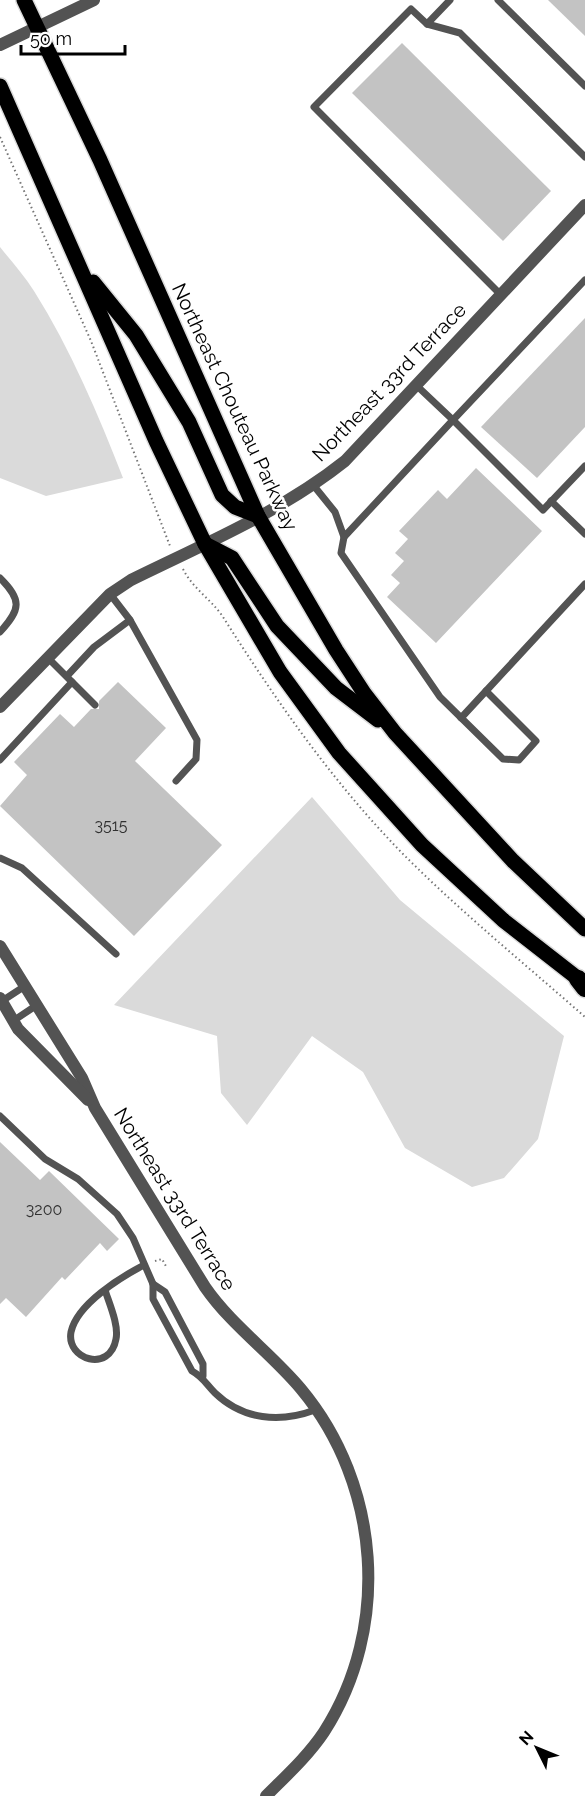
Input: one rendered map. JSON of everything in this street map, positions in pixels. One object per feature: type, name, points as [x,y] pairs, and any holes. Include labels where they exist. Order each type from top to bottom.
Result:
[{"type":"main road","name":"Northeast Chouteau Parkway","points":[[24,0],[100,160],[258,516],[336,650],[364,693],[395,733],[513,861],[585,929]]},
{"type":"main road","points":[[0,86],[156,441],[205,544],[280,672],[339,753],[422,845],[503,920],[583,984]]},
{"type":"main road","points":[[80,266],[136,335],[189,422],[222,495],[235,507],[258,516]]},
{"type":"main road","points":[[205,544],[232,558],[278,626],[336,688],[395,733]]},
{"type":"street","points":[[0,45],[94,0]]},
{"type":"street","name":"Northeast 33rd Terrace","points":[[0,708],[110,594],[131,580],[286,504],[314,486],[345,461],[585,205]]},
{"type":"street","name":"Northeast 33rd Terrace","points":[[0,946],[82,1078],[95,1108],[190,1264],[222,1311],[301,1389],[330,1432],[350,1476],[366,1525],[369,1571],[367,1614],[356,1665],[323,1733],[266,1796]]},
{"type":"street","name":"Northeast 33rd Terrace","points":[[1,1000],[13,1021],[95,1108]]},
{"type":"lane","points":[[426,24],[450,0]]},
{"type":"lane","points":[[498,0],[585,86]]},
{"type":"lane","points":[[501,295],[314,107],[411,9],[426,24],[460,33],[585,157]]},
{"type":"lane","points":[[344,537],[585,280]]},
{"type":"lane","points":[[416,385],[543,510],[585,466]]},
{"type":"lane","points":[[314,486],[335,512],[344,537],[341,553],[440,697],[503,759],[519,760],[536,741],[486,691]]},
{"type":"lane","points":[[551,501],[585,534]]},
{"type":"lane","points":[[0,578],[15,593],[17,606],[11,621],[0,632]]},
{"type":"lane","points":[[461,718],[585,584]]},
{"type":"lane","points":[[110,594],[130,620],[197,740],[196,759],[176,781]]},
{"type":"lane","points":[[0,760],[70,679],[94,647],[130,620]]},
{"type":"lane","points":[[48,658],[95,705]]},
{"type":"lane","points":[[0,858],[22,868],[116,954]]},
{"type":"lane","points":[[1,1000],[26,986]]},
{"type":"lane","points":[[13,1021],[37,1005]]},
{"type":"lane","points":[[0,1116],[45,1159],[102,1198],[117,1214],[133,1238],[153,1284],[153,1299],[192,1371],[203,1376]]},
{"type":"lane","points":[[105,1290],[117,1336],[113,1349],[103,1359],[91,1360],[81,1356],[73,1346],[71,1334],[75,1322],[105,1290],[144,1264]]},
{"type":"lane","points":[[153,1284],[165,1292],[203,1364],[203,1376],[212,1391],[228,1405],[255,1416],[273,1419],[294,1418],[315,1410]]},
{"type":"path","points":[[144,1264],[162,1259],[167,1268]]},
{"type":"shaded area","points":[[0,247],[30,285],[60,336],[94,406],[123,478],[46,496],[0,478]]},
{"type":"shaded area","points":[[312,797],[400,900],[564,1036],[538,1139],[504,1178],[472,1187],[405,1148],[363,1072],[312,1036],[247,1125],[221,1093],[217,1036],[114,1005]]},
{"type":"building","points":[[548,0],[585,0],[585,36]]},
{"type":"building","points":[[402,43],[551,191],[503,241],[352,93]]},
{"type":"building","points":[[585,318],[585,427],[537,478],[481,427]]},
{"type":"building","points":[[476,468],[542,531],[436,643],[387,597],[400,583],[391,575],[404,561],[395,553],[408,539],[399,531],[438,490],[447,499]]},
{"type":"building","points":[[118,682],[166,728],[135,761],[222,845],[134,936],[0,806],[27,775],[14,762],[60,714],[74,727],[91,709],[99,709],[99,701]]},
{"type":"building","points":[[0,1142],[40,1180],[49,1171],[119,1239],[107,1251],[100,1243],[65,1280],[62,1277],[26,1317],[6,1298],[0,1304]]}]
